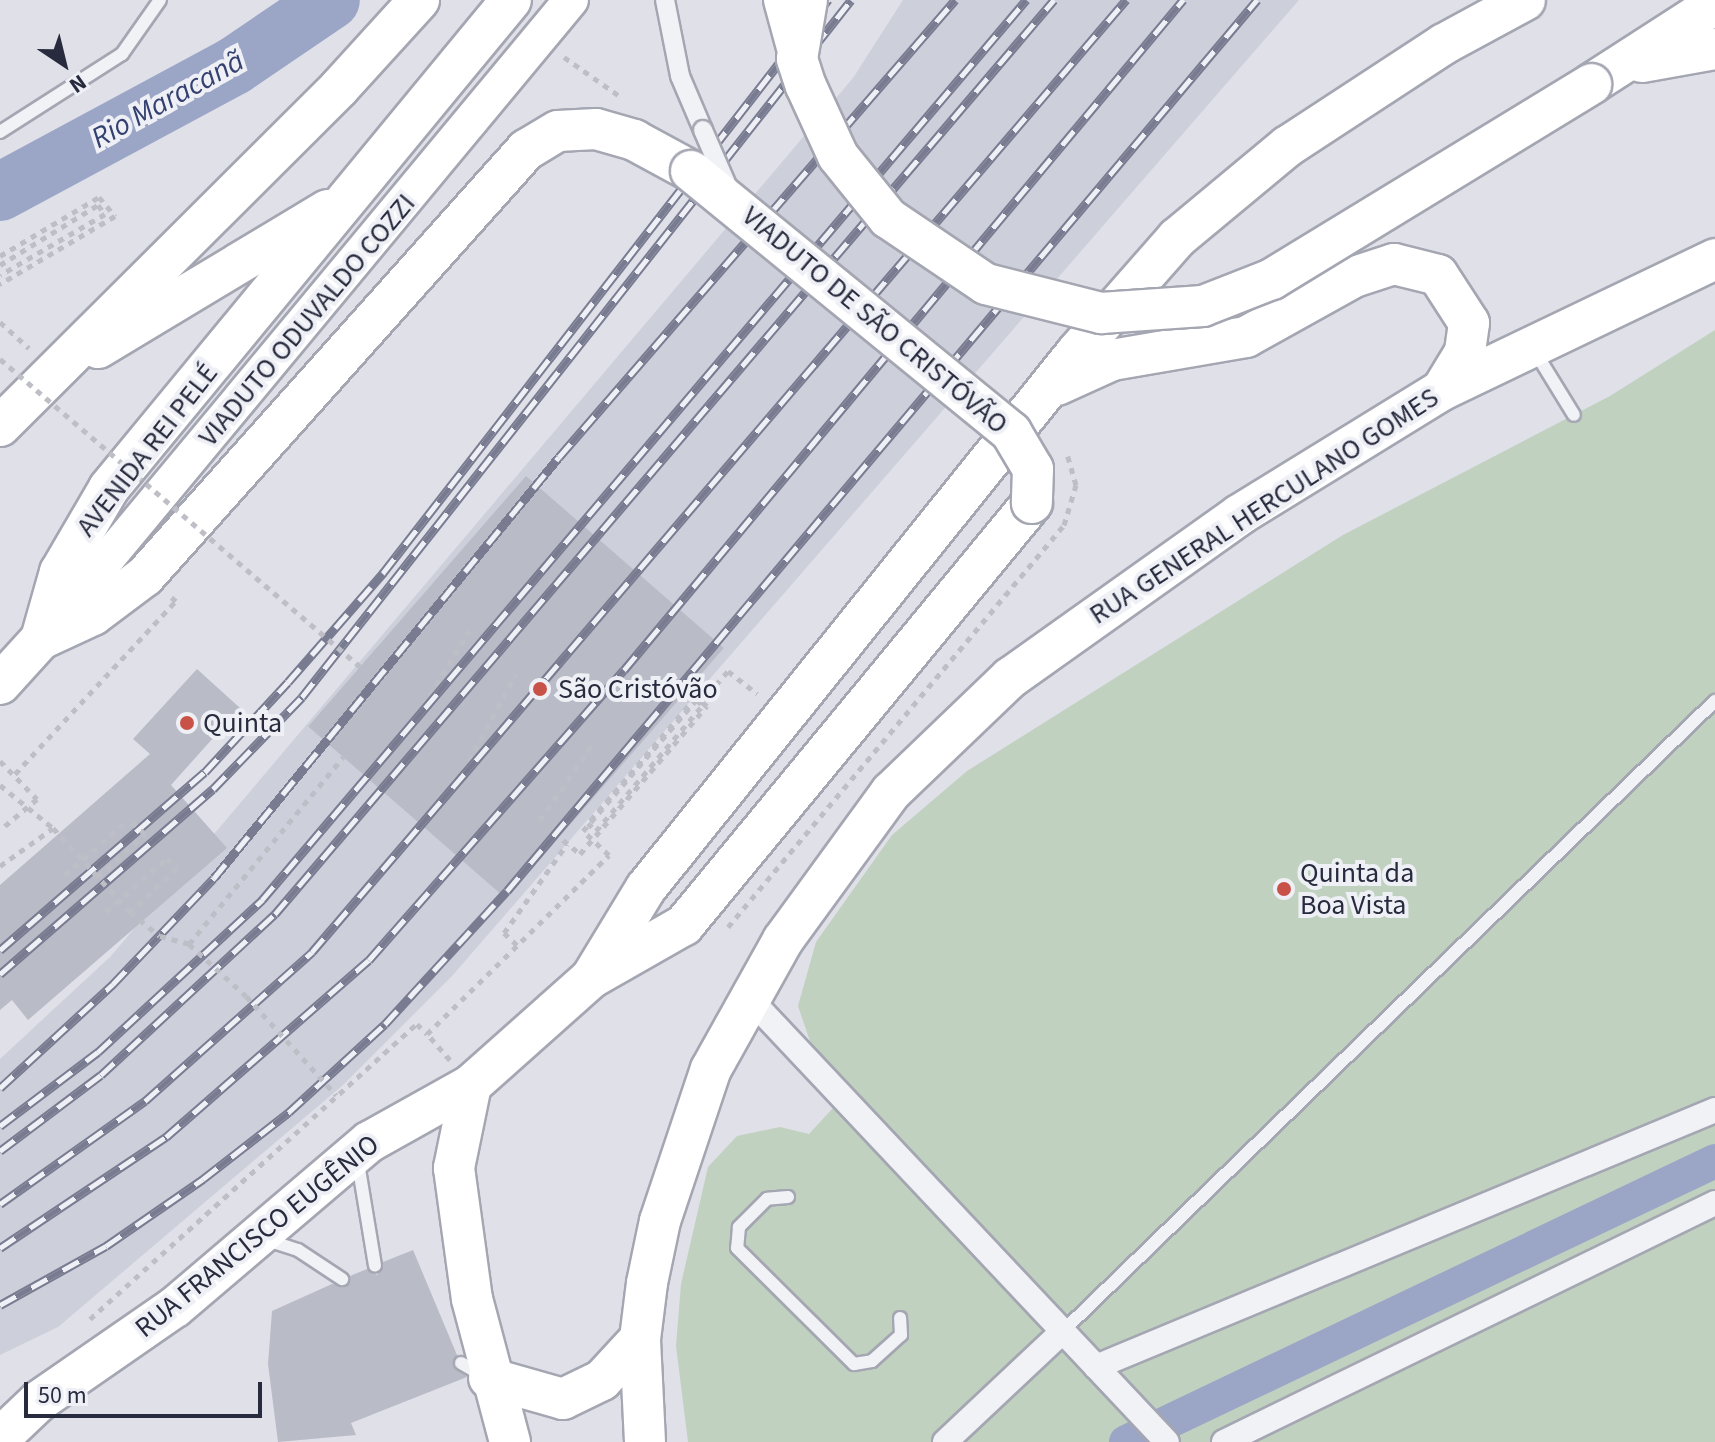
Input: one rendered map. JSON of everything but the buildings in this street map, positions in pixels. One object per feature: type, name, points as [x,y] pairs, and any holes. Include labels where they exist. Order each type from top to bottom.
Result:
[{"type":"main road","name":"AVENIDA REI PELÉ","points":[[41,639],[60,572],[109,488],[358,191],[511,0]]},
{"type":"main road","name":"VIADUTO ODUVALDO COZZI","points":[[41,639],[571,0]]},
{"type":"main road","points":[[781,0],[797,59],[858,186],[918,243],[986,284],[1113,314],[1203,306],[1259,285],[1605,75],[1715,4]]},
{"type":"main road","points":[[797,59],[807,0]]},
{"type":"main road","points":[[591,978],[646,888],[1134,283],[1244,178],[1361,95],[1525,0]]},
{"type":"main road","points":[[0,426],[56,372],[404,10]]},
{"type":"main road","points":[[1605,75],[1715,49]]},
{"type":"main road","name":"VIADUTO DE SÃO CRISTÓVÃO","points":[[145,576],[526,150],[566,129],[596,129],[634,140],[691,171],[736,204],[1011,432],[1028,455],[1034,493],[1021,520],[705,920]]},
{"type":"main road","points":[[56,372],[358,191]]},
{"type":"main road","name":"RUA GENERAL HERCULANO GOMES","points":[[645,1442],[640,1339],[660,1221],[711,1069],[750,999],[858,832],[960,721],[1167,564],[1442,390],[1531,343],[1715,259]]},
{"type":"main road","points":[[1052,388],[1112,360],[1246,337],[1354,277],[1394,264],[1438,275],[1469,323],[1465,352],[1442,390]]},
{"type":"main road","points":[[4,676],[41,639],[93,615],[145,576]]},
{"type":"main road","points":[[591,978],[705,920]]},
{"type":"main road","name":"RUA FRANCISCO EUGÊNIO","points":[[0,1438],[39,1401],[175,1307],[357,1152],[471,1085],[591,978]]},
{"type":"main road","points":[[471,1085],[454,1168],[475,1370],[510,1442]]},
{"type":"main road","points":[[475,1370],[563,1399],[602,1380],[640,1339]]},
{"type":"street","points":[[665,0],[676,65],[736,204]]},
{"type":"street","points":[[750,999],[1166,1441]]},
{"type":"street","points":[[1096,1367],[1715,1110]]},
{"type":"street","points":[[1224,1442],[1715,1203]]},
{"type":"street","points":[[945,1442],[1063,1331]]},
{"type":"lane","points":[[0,132],[112,62],[141,33],[160,0]]},
{"type":"lane","points":[[1531,343],[1574,415]]},
{"type":"lane","points":[[1063,1331],[1715,701]]},
{"type":"lane","points":[[357,1152],[375,1266]]},
{"type":"lane","points":[[788,1197],[767,1199],[739,1227],[737,1248],[854,1364],[872,1361],[901,1335],[900,1318]]},
{"type":"lane","points":[[257,1237],[298,1250],[342,1279]]},
{"type":"path","points":[[561,55],[612,93]]},
{"type":"path","points":[[0,256],[99,197],[115,216],[0,284]]},
{"type":"path","points":[[0,265],[98,205],[105,214],[0,275]]},
{"type":"path","points":[[0,359],[361,667]]},
{"type":"path","points":[[705,920],[1064,525],[1076,485],[1063,444]]},
{"type":"path","points":[[15,774],[176,601],[145,576]]},
{"type":"path","points":[[417,716],[469,631]]},
{"type":"path","points":[[517,945],[504,933],[565,842],[580,854],[707,706],[696,697],[588,823],[596,831],[702,704],[728,671],[785,718]]},
{"type":"path","points":[[469,761],[516,674]]},
{"type":"path","points":[[427,1034],[609,855],[583,831],[696,700],[702,704]]},
{"type":"path","points":[[540,820],[592,745]]},
{"type":"path","points":[[189,944],[344,756]]},
{"type":"path","points":[[0,761],[37,799],[0,830]]},
{"type":"path","points":[[0,785],[53,828],[130,912],[160,936],[189,944],[292,1041],[336,1095]]},
{"type":"path","points":[[65,875],[129,819],[145,834],[98,877]]},
{"type":"path","points":[[0,866],[53,828]]},
{"type":"path","points":[[106,912],[167,858],[177,868],[130,912]]},
{"type":"path","points":[[78,1331],[417,1024],[471,1085]]},
{"type":"shaded area","points":[[903,0],[1299,0],[452,976],[343,1085],[58,1327],[0,1355],[0,1059],[111,956],[853,78]]},
{"type":"green space","name":"Quinta da Boa Vista","points":[[1715,330],[1715,1442],[688,1442],[676,1346],[681,1284],[708,1167],[737,1136],[780,1127],[809,1134],[844,1096],[813,1050],[798,1006],[816,942],[892,835],[967,771],[1343,535],[1610,396]]},
{"type":"waterway","name":"Rio Maracanã","points":[[0,192],[234,66],[331,0]]},
{"type":"waterway","points":[[1126,1442],[1715,1161]]},
{"type":"railway","points":[[0,950],[205,772],[288,682],[383,573],[828,0]]},
{"type":"railway","points":[[0,974],[213,789],[302,697],[851,0]]},
{"type":"railway","points":[[0,1088],[113,984],[214,878],[559,457],[955,0]]},
{"type":"railway","points":[[0,1126],[98,1052],[262,900],[1026,0]]},
{"type":"railway","points":[[0,1151],[101,1075],[275,914],[1054,0]]},
{"type":"railway","points":[[0,1204],[145,1101],[312,952],[1126,0]]},
{"type":"railway","points":[[0,1248],[166,1137],[369,960],[624,670],[1183,0]]},
{"type":"railway","points":[[0,1305],[106,1246],[203,1179],[289,1112],[385,1024],[507,891],[1257,0]]},
{"type":"place","name":"São Cristóvão","points":[[540,689]]},
{"type":"place","name":"Quinta","points":[[187,723]]},
{"type":"place","name":"Quinta da Boa Vista","points":[[1284,889]]}]
